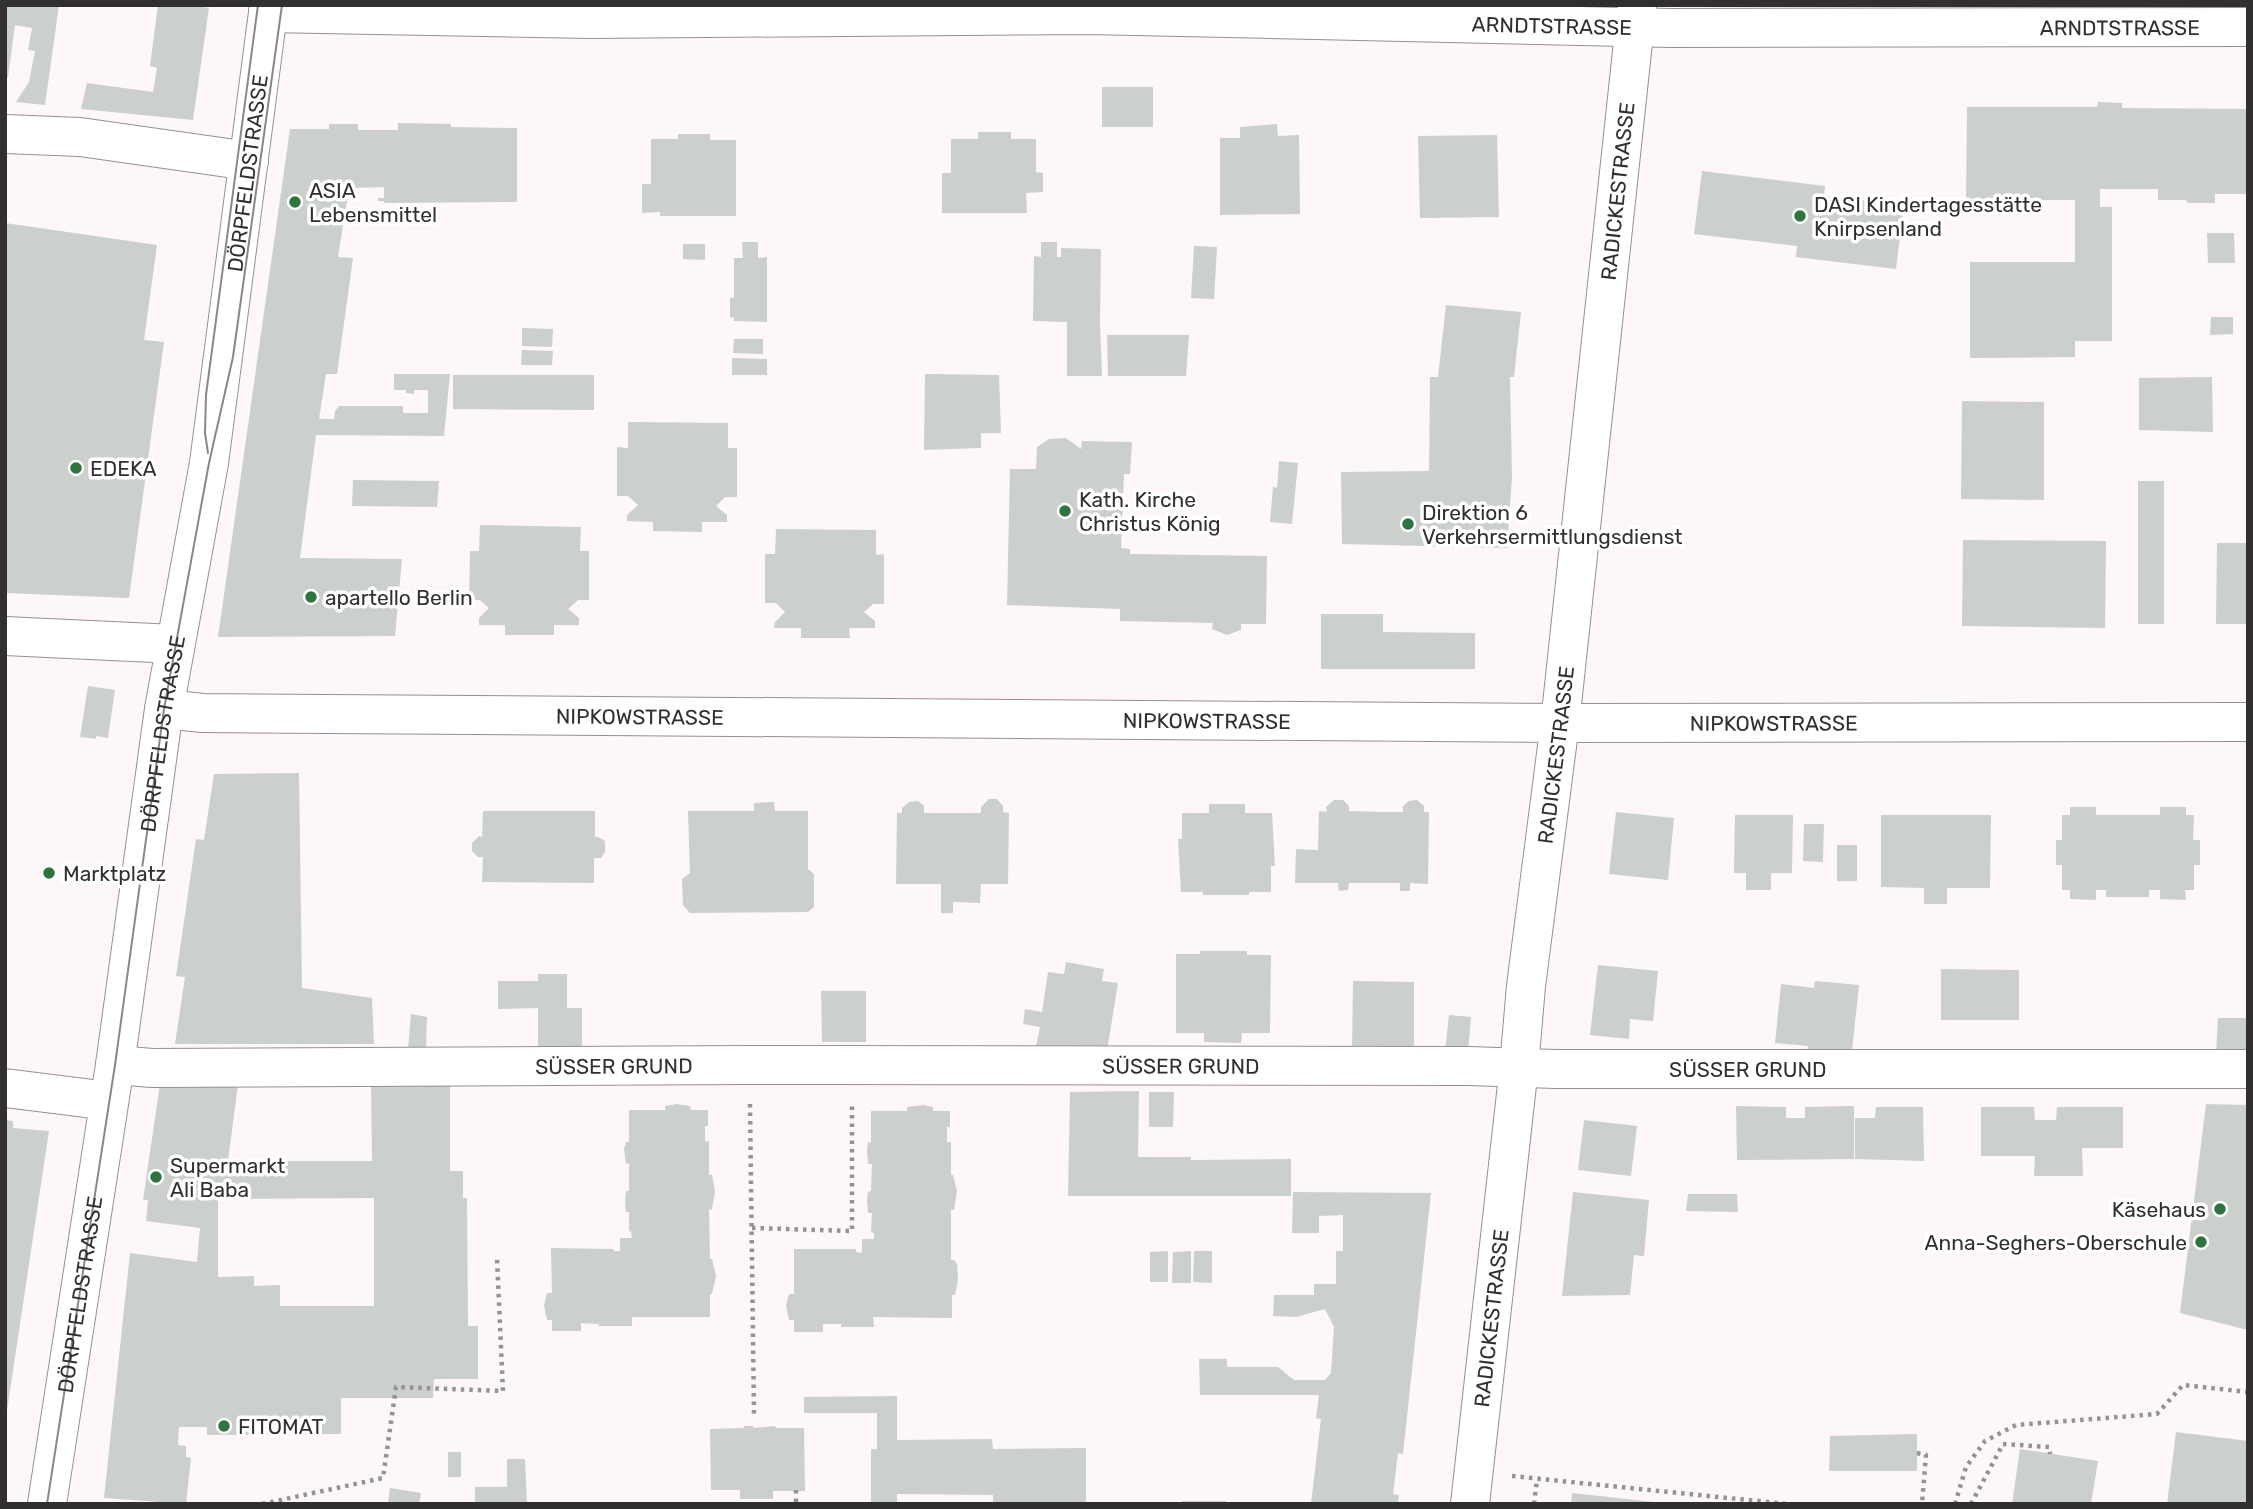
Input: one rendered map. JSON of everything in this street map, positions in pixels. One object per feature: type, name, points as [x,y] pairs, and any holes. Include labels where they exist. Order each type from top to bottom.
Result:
[{"type":"street","name":"ARNDTSTRASSE","points":[[268,9],[591,19],[1089,15],[1635,16],[2248,27]]},
{"type":"street","name":"DÖRPFELDSTRASSE","points":[[47,1504],[112,1083],[164,709],[209,463],[268,9]]},
{"type":"street","name":"RADICKESTRASSE","points":[[1470,1504],[1526,986],[1560,723],[1635,16]]},
{"type":"street","points":[[5,134],[80,137],[249,161]]},
{"type":"street","points":[[5,636],[175,645]]},
{"type":"street","name":"NIPKOWSTRASSE","points":[[164,709],[216,713],[1560,723],[2248,722]]},
{"type":"street","name":"SÜSSER GRUND","points":[[5,1088],[112,1083],[180,1068],[852,1065],[2248,1069]]},
{"type":"path","points":[[749,1065],[754,1414]]},
{"type":"path","points":[[752,1228],[852,1231],[852,1065]]},
{"type":"path","points":[[262,1504],[383,1478],[396,1387],[503,1391],[497,1259]]},
{"type":"path","points":[[1955,1504],[1966,1467],[1985,1441],[2016,1425],[2157,1414],[2183,1385],[2248,1392]]},
{"type":"path","points":[[1971,1504],[2003,1444],[2049,1447],[2050,1454]]},
{"type":"path","points":[[1917,1453],[1926,1455],[1922,1504]]},
{"type":"path","points":[[1520,1476],[1787,1504]]},
{"type":"path","points":[[1534,1504],[1537,1479]]},
{"type":"path","points":[[796,1490],[796,1504]]},
{"type":"building","points":[[5,5],[59,5],[45,105],[16,102],[29,82],[35,51],[28,50],[32,28],[15,25],[5,82]]},
{"type":"building","points":[[158,5],[209,8],[193,120],[81,109],[87,83],[153,92],[157,68],[150,66]]},
{"type":"building","points":[[1102,87],[1153,87],[1153,127],[1102,127]]},
{"type":"building","points":[[2098,102],[2122,103],[2122,108],[2248,109],[2248,194],[2215,194],[2215,203],[2188,203],[2186,200],[2158,200],[2158,189],[2100,189],[2100,207],[2112,207],[2112,341],[2075,341],[2075,357],[1970,358],[1970,262],[2075,262],[2075,200],[1966,200],[1967,107],[2097,107]]},
{"type":"building","points":[[398,123],[517,128],[517,202],[384,203],[378,201],[378,198],[384,198],[384,187],[349,188],[338,257],[353,258],[337,374],[326,374],[319,419],[334,419],[339,406],[403,406],[403,413],[428,413],[428,390],[414,390],[414,394],[406,393],[406,390],[394,390],[394,374],[450,374],[444,436],[316,435],[300,558],[402,559],[395,636],[218,637],[290,129],[329,129],[329,124],[358,124],[358,130],[398,130]]},
{"type":"building","points":[[1277,124],[1278,136],[1299,135],[1300,214],[1220,215],[1220,138],[1240,138],[1240,127]]},
{"type":"building","points":[[978,132],[1011,132],[1011,139],[1036,139],[1036,172],[1043,173],[1043,192],[1026,193],[1027,213],[942,213],[942,173],[951,173],[951,139],[978,139]]},
{"type":"building","points":[[678,134],[710,134],[710,140],[736,140],[736,216],[660,216],[660,212],[642,213],[642,184],[651,184],[651,139],[678,139]]},
{"type":"building","points":[[1497,135],[1499,217],[1420,218],[1418,136]]},
{"type":"building","points":[[1702,171],[1825,186],[1824,196],[1904,205],[1896,269],[1796,257],[1797,246],[1694,234]]},
{"type":"building","name":"EDEKA","points":[[5,223],[157,245],[144,340],[164,342],[129,598],[5,593]]},
{"type":"building","points":[[2207,233],[2234,233],[2235,263],[2208,263]]},
{"type":"building","points":[[742,242],[758,242],[758,258],[767,257],[767,322],[734,321],[734,318],[730,317],[730,298],[734,298],[734,258],[743,258]]},
{"type":"building","points":[[1041,242],[1057,242],[1057,257],[1061,257],[1061,248],[1101,249],[1102,376],[1067,376],[1067,322],[1033,321],[1034,256],[1041,257]]},
{"type":"building","points":[[683,244],[705,244],[705,260],[683,259]]},
{"type":"building","points":[[1194,246],[1217,247],[1214,299],[1191,298]]},
{"type":"building","points":[[1446,305],[1521,312],[1514,377],[1510,377],[1512,477],[1507,548],[1342,544],[1341,472],[1429,471],[1430,377],[1438,377]]},
{"type":"building","points":[[2211,317],[2233,317],[2233,334],[2210,335]]},
{"type":"building","points":[[522,328],[553,329],[552,347],[522,346]]},
{"type":"building","points":[[1107,335],[1189,335],[1186,376],[1108,376]]},
{"type":"building","points":[[734,339],[763,339],[763,354],[733,353]]},
{"type":"building","points":[[522,350],[553,351],[552,365],[521,365]]},
{"type":"building","points":[[732,358],[767,359],[767,375],[732,375]]},
{"type":"building","points":[[925,374],[999,375],[1001,433],[981,433],[981,448],[924,450]]},
{"type":"building","points":[[453,375],[594,375],[594,410],[453,409]]},
{"type":"building","points":[[2212,377],[2213,432],[2139,430],[2139,378]]},
{"type":"building","points":[[1962,401],[2044,402],[2044,500],[1961,499]]},
{"type":"building","points":[[628,422],[728,423],[728,448],[737,448],[737,497],[725,497],[716,506],[727,515],[727,522],[702,522],[702,532],[653,531],[653,522],[627,521],[627,515],[638,505],[628,496],[617,496],[617,447],[628,448]]},
{"type":"building","name":"Kath. Kirche Christus König","points":[[1066,438],[1081,449],[1082,441],[1132,442],[1130,474],[1124,474],[1121,548],[1130,549],[1130,554],[1267,556],[1266,624],[1241,624],[1241,630],[1227,635],[1212,629],[1213,623],[1120,621],[1120,609],[1007,605],[1010,469],[1036,469],[1037,447],[1049,439]]},
{"type":"building","points":[[1279,461],[1298,463],[1292,524],[1270,522],[1273,487],[1277,488]]},
{"type":"building","points":[[353,480],[439,481],[437,507],[352,506]]},
{"type":"building","points":[[2138,481],[2164,481],[2164,624],[2138,624]]},
{"type":"building","points":[[480,525],[581,527],[580,551],[589,551],[589,600],[578,600],[568,609],[579,618],[579,625],[554,625],[554,635],[505,635],[505,625],[479,625],[479,618],[489,608],[480,600],[469,600],[470,551],[479,551]]},
{"type":"building","points":[[776,529],[876,530],[876,555],[884,554],[884,604],[873,604],[864,612],[875,621],[875,628],[849,628],[850,638],[801,638],[801,628],[774,628],[775,622],[785,612],[776,603],[765,603],[765,554],[775,554]]},
{"type":"building","points":[[1963,540],[2106,541],[2105,628],[1962,626]]},
{"type":"building","points":[[2217,543],[2248,543],[2248,624],[2216,624]]},
{"type":"building","points":[[1321,614],[1383,614],[1383,632],[1475,633],[1475,669],[1321,669]]},
{"type":"building","points":[[88,686],[115,690],[108,738],[80,737]]},
{"type":"building","points":[[299,773],[302,988],[372,998],[374,1044],[175,1044],[185,977],[176,976],[196,839],[204,840],[214,774]]},
{"type":"building","points":[[989,799],[997,799],[1003,806],[1003,812],[1009,813],[1008,884],[981,884],[980,903],[953,902],[953,913],[941,913],[941,884],[896,884],[897,813],[902,813],[902,808],[909,802],[918,801],[924,806],[924,813],[981,813],[981,807]]},
{"type":"building","points":[[1334,800],[1343,800],[1349,806],[1349,811],[1403,812],[1403,806],[1409,801],[1417,800],[1424,806],[1424,812],[1429,812],[1428,884],[1410,883],[1410,891],[1400,891],[1400,883],[1349,883],[1348,890],[1339,891],[1338,883],[1295,883],[1296,849],[1318,850],[1319,811],[1327,812],[1326,807]]},
{"type":"building","points":[[774,802],[775,811],[808,811],[808,869],[814,874],[814,907],[808,912],[690,913],[683,905],[682,879],[690,873],[688,811],[754,811],[754,803]]},
{"type":"building","points":[[1209,804],[1245,804],[1245,813],[1272,813],[1275,866],[1271,866],[1271,892],[1203,895],[1203,892],[1181,892],[1178,839],[1182,839],[1182,813],[1209,813]]},
{"type":"building","points":[[2070,807],[2096,807],[2096,815],[2160,815],[2160,807],[2186,807],[2186,815],[2194,815],[2193,840],[2200,840],[2200,865],[2194,865],[2194,890],[2185,890],[2186,900],[2160,899],[2160,890],[2149,890],[2149,897],[2106,897],[2106,890],[2096,890],[2096,900],[2070,899],[2070,890],[2062,890],[2062,865],[2056,865],[2056,840],[2062,840],[2062,815],[2070,815]]},
{"type":"building","points":[[483,811],[595,811],[595,837],[605,841],[605,852],[601,858],[594,858],[594,883],[482,882],[483,857],[478,857],[472,851],[472,843],[479,836],[482,837]]},
{"type":"building","points":[[1616,812],[1674,818],[1668,880],[1609,874]]},
{"type":"building","points":[[1735,815],[1793,815],[1792,873],[1771,873],[1771,890],[1746,890],[1746,873],[1734,873]]},
{"type":"building","points":[[1881,815],[1991,815],[1990,888],[1947,888],[1947,904],[1924,904],[1924,888],[1881,887]]},
{"type":"building","points":[[1804,824],[1824,824],[1823,862],[1803,861]]},
{"type":"building","points":[[1837,845],[1857,845],[1857,881],[1837,881]]},
{"type":"building","points":[[1200,951],[1247,951],[1247,955],[1271,955],[1270,1033],[1242,1033],[1241,1043],[1204,1042],[1204,1033],[1176,1033],[1176,954],[1200,954]]},
{"type":"building","points":[[1066,962],[1104,969],[1102,981],[1118,983],[1107,1051],[1035,1051],[1040,1027],[1023,1024],[1025,1009],[1042,1012],[1048,972],[1064,974]]},
{"type":"building","points":[[1598,965],[1658,971],[1653,1021],[1630,1019],[1629,1039],[1590,1035]]},
{"type":"building","points":[[1941,969],[2019,970],[2019,1020],[1941,1020]]},
{"type":"building","points":[[538,974],[567,974],[567,1008],[582,1008],[582,1050],[538,1050],[538,1008],[498,1009],[498,981],[538,981]]},
{"type":"building","points":[[1353,981],[1414,982],[1414,1052],[1352,1052]]},
{"type":"building","points":[[1815,981],[1859,985],[1852,1051],[1807,1051],[1808,1046],[1775,1043],[1781,984],[1814,988]]},
{"type":"building","points":[[821,991],[866,991],[866,1042],[822,1042]]},
{"type":"building","points":[[411,1014],[427,1017],[426,1050],[408,1050]]},
{"type":"building","points":[[1449,1015],[1471,1017],[1468,1052],[1445,1052]]},
{"type":"building","points":[[2218,1018],[2248,1018],[2248,1053],[2216,1053]]},
{"type":"building","points":[[160,1084],[238,1084],[228,1161],[372,1161],[371,1085],[450,1084],[450,1171],[463,1171],[463,1198],[467,1198],[468,1326],[478,1326],[478,1379],[434,1379],[433,1398],[341,1398],[341,1434],[207,1435],[207,1427],[179,1427],[178,1445],[186,1446],[186,1457],[191,1458],[186,1504],[104,1498],[130,1253],[197,1262],[200,1228],[146,1221],[148,1200],[143,1200]],"holes":[[[374,1198],[374,1306],[280,1306],[280,1285],[254,1286],[254,1276],[218,1277],[218,1199]]]},
{"type":"building","points":[[1139,1091],[1138,1157],[1191,1157],[1191,1160],[1291,1159],[1291,1196],[1068,1196],[1070,1092]]},
{"type":"building","points":[[1149,1092],[1174,1092],[1173,1127],[1149,1127]]},
{"type":"building","name":"Käsehaus","points":[[2206,1104],[2248,1105],[2248,1330],[2180,1313]]},
{"type":"building","points":[[665,1106],[690,1106],[691,1110],[708,1110],[705,1142],[709,1141],[709,1175],[712,1175],[715,1191],[712,1209],[709,1210],[710,1259],[716,1276],[710,1294],[710,1317],[632,1317],[632,1326],[581,1323],[581,1331],[552,1331],[552,1320],[547,1320],[544,1306],[547,1293],[552,1293],[551,1248],[620,1251],[620,1238],[632,1238],[631,1231],[629,1232],[629,1212],[626,1212],[625,1203],[626,1191],[629,1191],[629,1163],[626,1164],[624,1149],[626,1142],[629,1142],[629,1110],[665,1110]]},
{"type":"building","points":[[1736,1106],[1786,1107],[1786,1118],[1805,1118],[1805,1107],[1854,1106],[1854,1159],[1737,1160]]},
{"type":"building","points":[[907,1107],[933,1107],[933,1111],[950,1111],[947,1142],[951,1142],[951,1175],[957,1191],[954,1210],[951,1210],[951,1260],[957,1264],[958,1280],[955,1295],[952,1295],[952,1318],[873,1317],[874,1327],[823,1324],[823,1332],[794,1332],[794,1320],[789,1320],[786,1305],[789,1294],[794,1294],[794,1249],[856,1249],[856,1252],[862,1253],[862,1239],[874,1239],[874,1233],[871,1232],[872,1213],[868,1213],[867,1200],[868,1192],[871,1191],[872,1164],[868,1164],[867,1150],[868,1142],[871,1143],[871,1111],[907,1111]]},
{"type":"building","points":[[1876,1107],[1923,1107],[1924,1161],[1855,1159],[1855,1118],[1875,1118]]},
{"type":"building","points":[[1981,1107],[2034,1107],[2035,1120],[2056,1120],[2057,1107],[2123,1107],[2123,1148],[2082,1148],[2083,1176],[2034,1176],[2035,1156],[1981,1156]]},
{"type":"building","points":[[5,1120],[13,1121],[13,1128],[49,1131],[7,1411]]},
{"type":"building","points":[[1584,1120],[1637,1126],[1631,1176],[1578,1170]]},
{"type":"building","points":[[1293,1192],[1431,1193],[1403,1454],[1398,1453],[1393,1494],[1399,1495],[1398,1504],[1311,1504],[1321,1419],[1316,1418],[1319,1395],[1200,1395],[1199,1359],[1227,1359],[1227,1367],[1278,1367],[1294,1380],[1325,1380],[1331,1373],[1334,1327],[1325,1309],[1296,1317],[1273,1316],[1274,1295],[1314,1295],[1314,1284],[1336,1284],[1336,1251],[1343,1251],[1343,1215],[1319,1216],[1319,1233],[1292,1233]]},
{"type":"building","points":[[1573,1192],[1649,1200],[1644,1256],[1634,1255],[1630,1295],[1562,1296]]},
{"type":"building","points":[[1688,1194],[1737,1194],[1738,1212],[1686,1211]]},
{"type":"building","points":[[1168,1251],[1168,1282],[1150,1282],[1150,1252]]},
{"type":"building","points":[[1191,1251],[1191,1283],[1172,1283],[1173,1252]]},
{"type":"building","points":[[1194,1251],[1212,1251],[1212,1283],[1193,1282]]},
{"type":"building","points":[[897,1396],[897,1440],[992,1439],[993,1449],[1086,1448],[1086,1504],[993,1503],[993,1495],[897,1494],[897,1504],[871,1503],[871,1449],[877,1449],[877,1413],[804,1413],[804,1397]]},
{"type":"building","points":[[744,1426],[804,1428],[805,1491],[773,1491],[773,1499],[740,1499],[740,1490],[711,1490],[710,1429]]},
{"type":"building","points":[[2176,1432],[2248,1441],[2248,1504],[2167,1504]]},
{"type":"building","points":[[1917,1434],[1917,1471],[1829,1471],[1830,1436]]},
{"type":"building","points":[[2020,1449],[2098,1461],[2091,1504],[2012,1504]]},
{"type":"building","points":[[448,1452],[461,1452],[461,1477],[448,1477]]},
{"type":"building","points":[[507,1459],[525,1459],[527,1504],[475,1504],[475,1487],[507,1487]]},
{"type":"building","points":[[390,1488],[421,1493],[419,1504],[388,1502]]},
{"type":"building","points":[[1572,1493],[1654,1502],[1654,1504],[1571,1504]]},
{"type":"building","points":[[1182,1501],[1226,1501],[1226,1504],[1182,1504]]},
{"type":"tram line","points":[[208,453],[205,433],[206,395],[258,5]]},
{"type":"tram line","points":[[47,1504],[115,1065],[164,709],[209,463],[233,357],[282,5]]},
{"type":"place","name":"ASIA Lebensmittel","points":[[295,202]]},
{"type":"place","name":"DASI Kindertagesstätte Knirpsenland","points":[[1800,216]]},
{"type":"place","name":"EDEKA","points":[[76,468]]},
{"type":"place","name":"Kath. Kirche Christus König","points":[[1065,511]]},
{"type":"place","name":"Direktion 6 Verkehrsermittlungsdienst","points":[[1408,524]]},
{"type":"place","name":"apartello Berlin","points":[[311,597]]},
{"type":"place","name":"Marktplatz","points":[[49,873]]},
{"type":"place","name":"Supermarkt Ali Baba","points":[[156,1177]]},
{"type":"place","name":"Käsehaus","points":[[2220,1209]]},
{"type":"place","name":"Anna-Seghers-Oberschule","points":[[2201,1242]]},
{"type":"place","name":"FITOMAT","points":[[224,1426]]}]
